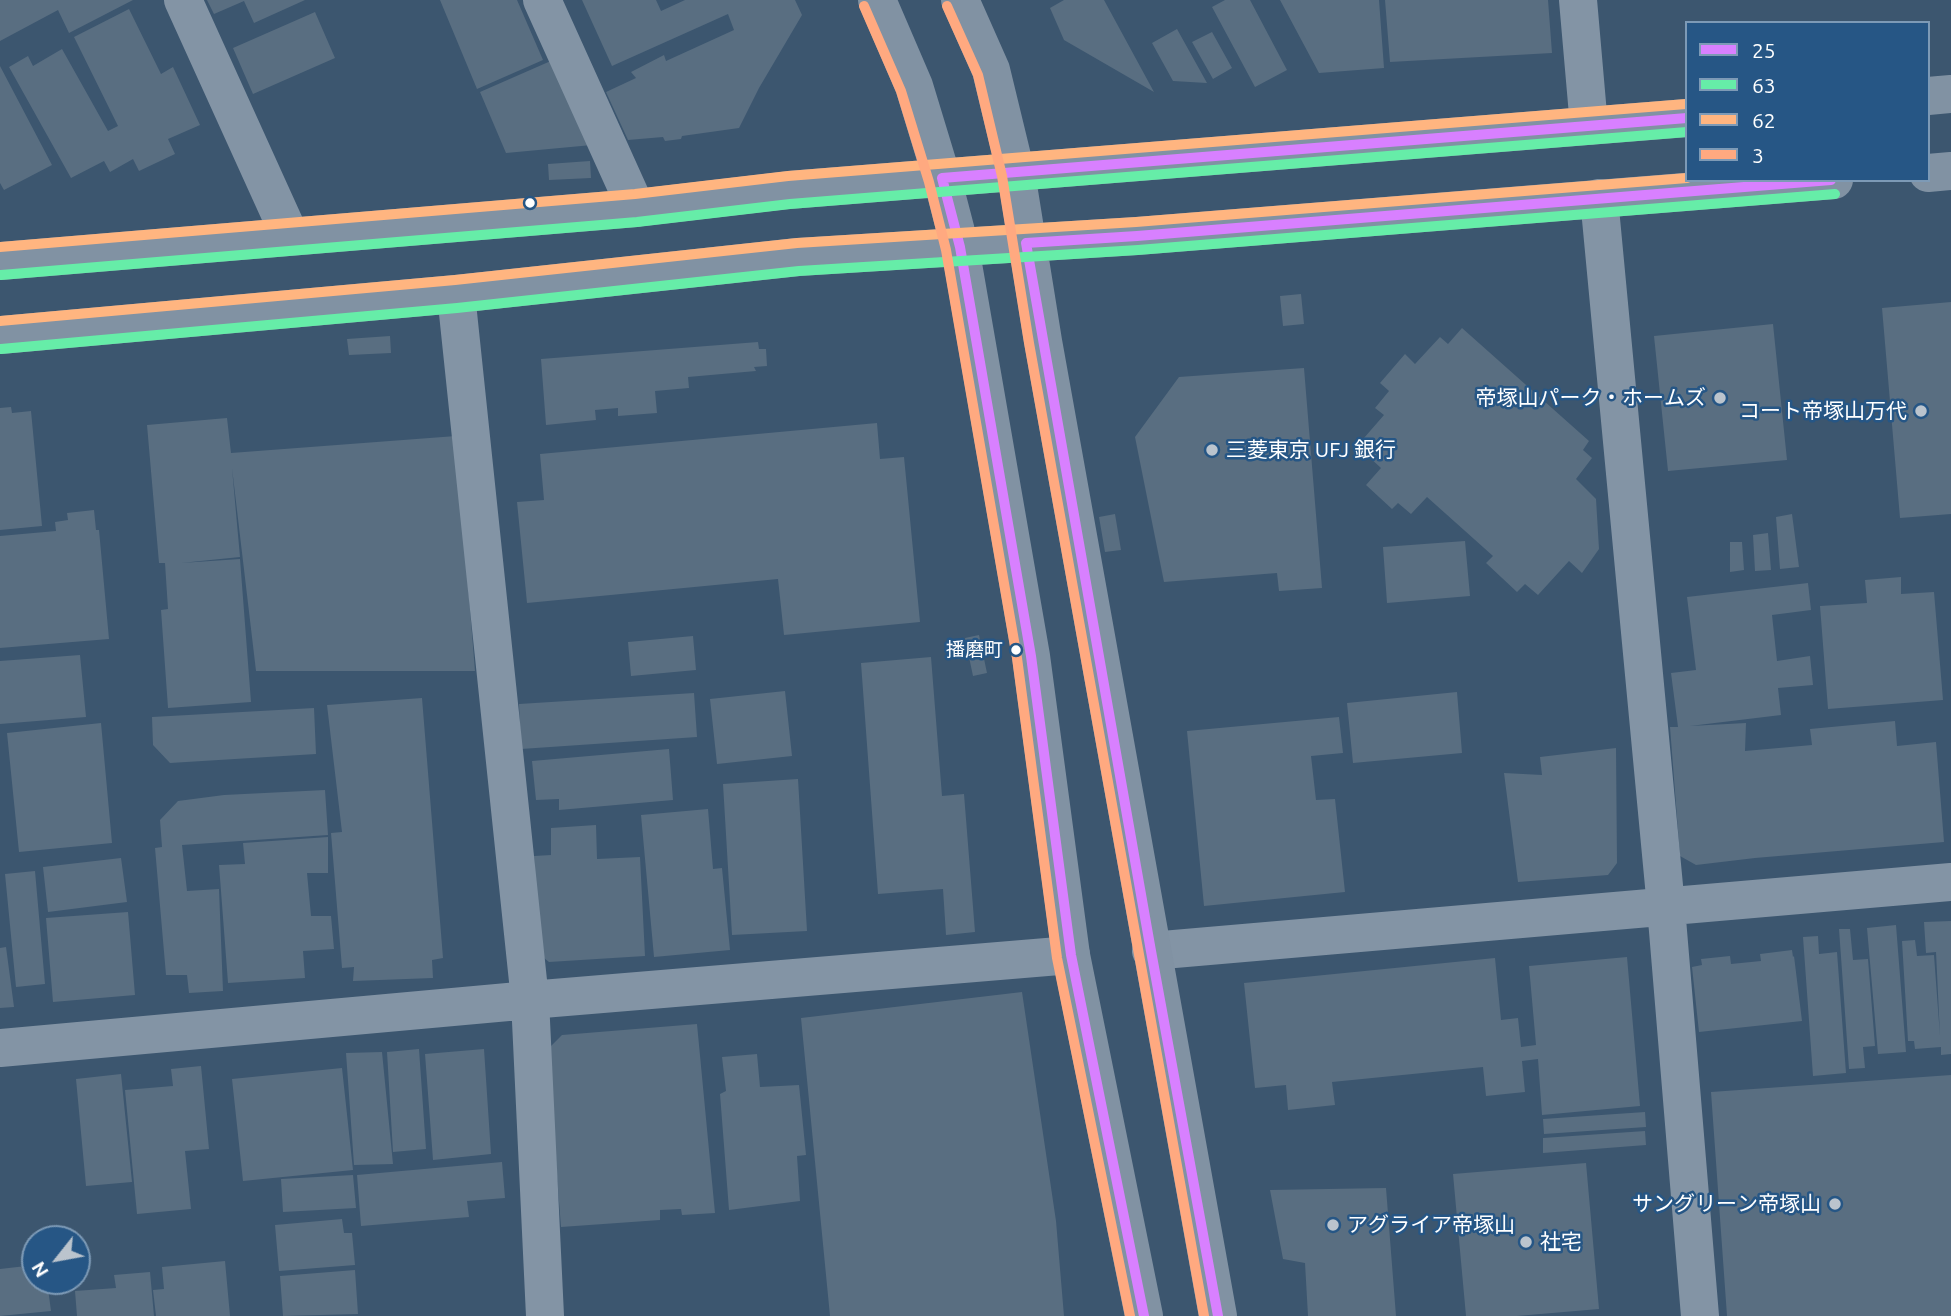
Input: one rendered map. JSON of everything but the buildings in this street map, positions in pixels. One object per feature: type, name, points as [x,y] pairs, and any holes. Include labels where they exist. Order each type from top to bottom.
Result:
[{"type":"main road","points":[[877,0],[914,86],[960,247],[1031,656],[1071,955],[1144,1316]]},
{"type":"main road","points":[[960,0],[991,70],[1016,173],[1026,243],[1151,951],[1218,1316]]},
{"type":"main road","points":[[1930,96],[1951,94]]},
{"type":"main road","points":[[0,261],[636,208],[942,178],[1685,118]]},
{"type":"main road","points":[[1930,173],[1951,171]]},
{"type":"main road","points":[[0,335],[456,294],[798,257],[1151,235],[1808,182]]},
{"type":"street","points":[[183,0],[290,236]]},
{"type":"street","points":[[542,0],[636,208]]},
{"type":"street","points":[[1578,0],[1589,126]]},
{"type":"street","points":[[1599,198],[1666,907],[1700,1316]]},
{"type":"street","points":[[456,294],[530,1000],[545,1316]]},
{"type":"street","points":[[1151,951],[1951,882]]},
{"type":"street","points":[[0,1048],[1071,955]]},
{"type":"transit line","name":"3","points":[[864,6],[901,91],[929,182],[946,250],[1017,658],[1057,958],[1130,1316]]},
{"type":"transit line","name":"3","points":[[947,6],[978,75],[1002,176],[1029,343],[1204,1316]]},
{"type":"transit line","name":"62","points":[[0,247],[635,194],[788,176],[1685,104]]},
{"type":"transit line","name":"25","points":[[1144,1316],[1071,955],[1031,656],[960,247],[942,178],[1685,118]]},
{"type":"transit line","name":"63","points":[[1,275],[637,222],[790,204],[1685,132]]},
{"type":"transit line","name":"62","points":[[0,321],[455,280],[797,243],[1136,222],[1685,178]]},
{"type":"transit line","name":"25","points":[[1218,1316],[1026,243],[1806,182]]},
{"type":"transit line","name":"63","points":[[1,349],[457,308],[799,271],[1138,250],[1835,194]]},
{"type":"place","name":"帝塚山パーク・ホームズ","points":[[1720,398]]},
{"type":"place","name":"コート帝塚山万代","points":[[1921,411]]},
{"type":"place","name":"三菱東京 UFJ 銀行","points":[[1212,450]]},
{"type":"place","name":"播磨町","points":[[1016,650]]},
{"type":"place","name":"サングリーン帝塚山","points":[[1835,1204]]},
{"type":"place","name":"アグライア帝塚山","points":[[1333,1225]]},
{"type":"place","name":"社宅","points":[[1526,1242]]}]
